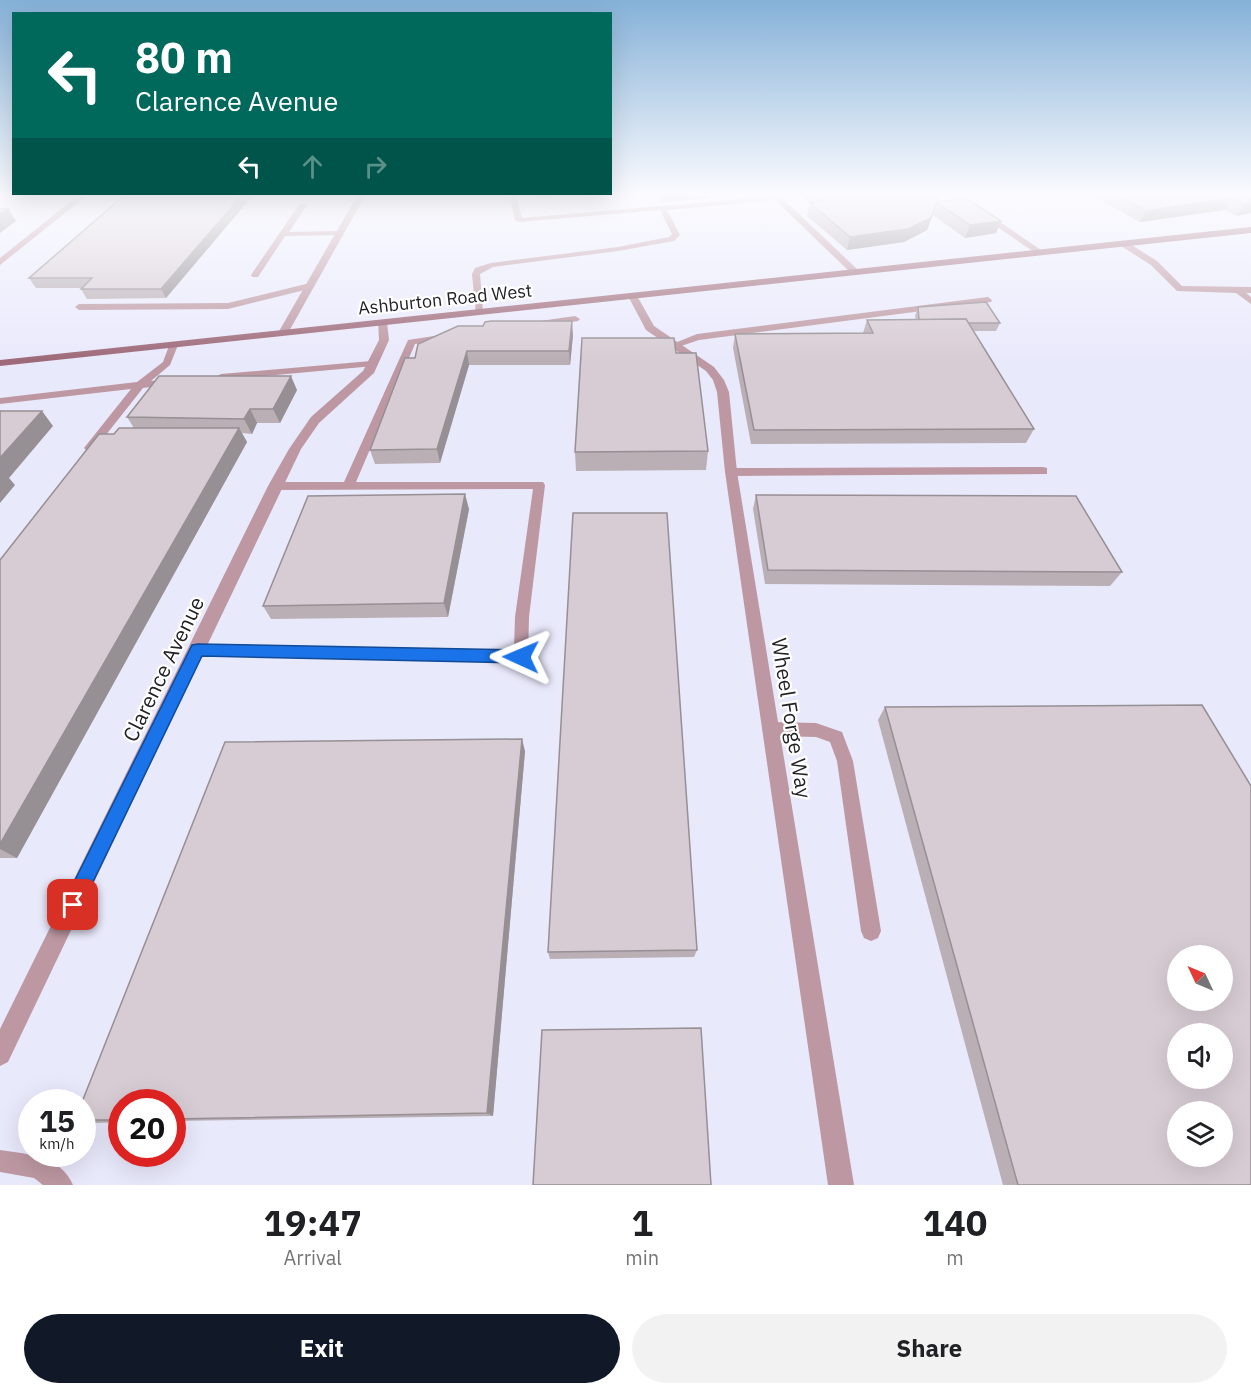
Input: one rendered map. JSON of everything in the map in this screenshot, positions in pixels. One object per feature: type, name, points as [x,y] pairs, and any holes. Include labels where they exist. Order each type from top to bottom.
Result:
[{"type":"main road","name":"Ashburton Road West","points":[[0,363],[1065,249]]},
{"type":"street","points":[[283,333],[331,249]]},
{"type":"street","points":[[831,249],[855,272]]},
{"type":"street","points":[[1036,249],[1040,252]]},
{"type":"street","name":"Wheel Forge Way","points":[[633,296],[650,328],[710,369],[723,392],[731,472],[841,1185]]},
{"type":"street","name":"Clarence Avenue","points":[[0,1054],[198,650],[275,486],[315,420],[368,373],[384,340],[382,322]]},
{"type":"lane","points":[[255,275],[273,249]]},
{"type":"lane","points":[[479,312],[476,274],[478,270],[491,265],[616,249]]},
{"type":"lane","points":[[1133,249],[1154,263],[1180,289],[1251,290]]},
{"type":"lane","points":[[79,307],[228,306],[310,286]]},
{"type":"lane","points":[[1238,291],[1251,302]]},
{"type":"lane","points":[[675,345],[697,337],[988,300]]},
{"type":"lane","points":[[528,326],[574,319]]},
{"type":"lane","points":[[348,486],[411,342],[458,336]]},
{"type":"lane","points":[[84,454],[104,437],[140,385],[167,363],[173,345]]},
{"type":"lane","points":[[209,378],[371,363]]},
{"type":"lane","points":[[0,401],[175,382]]},
{"type":"lane","points":[[731,472],[1043,471]]},
{"type":"lane","points":[[198,650],[521,657],[522,617],[539,484],[275,486]]},
{"type":"lane","points":[[771,729],[816,730],[836,737],[845,761],[871,931]]},
{"type":"lane","points":[[0,1161],[39,1167],[61,1185]]},
{"type":"shaded area","points":[[0,249],[1251,249],[1251,1185],[0,1185]]},
{"type":"building","points":[[62,249],[195,249],[161,289],[81,289],[92,278],[29,278]]},
{"type":"building","points":[[986,302],[1000,323],[968,323],[966,319],[919,320],[918,307]]},
{"type":"building","points":[[966,319],[1034,429],[754,430],[735,334],[873,333],[867,320]]},
{"type":"building","points":[[572,321],[569,351],[467,351],[437,449],[370,450],[405,358],[415,358],[418,344],[458,326],[483,326],[485,322]]},
{"type":"building","points":[[582,338],[674,338],[676,353],[696,353],[708,451],[575,452]]},
{"type":"building","points":[[159,376],[291,376],[273,409],[250,409],[244,419],[127,417]]},
{"type":"building","points":[[0,411],[42,411],[0,458]]},
{"type":"building","points":[[119,428],[239,428],[0,844],[0,560],[99,434],[114,434]]},
{"type":"building","points":[[465,494],[444,603],[263,606],[308,496]]},
{"type":"building","points":[[756,495],[1076,496],[1122,572],[768,570]]},
{"type":"building","points":[[573,513],[667,513],[697,950],[548,952]]},
{"type":"building","points":[[1202,705],[1251,786],[1251,1185],[1018,1185],[885,707]]},
{"type":"building","points":[[522,739],[487,1113],[186,1119],[186,1089],[108,1089],[108,1120],[96,1120],[96,1089],[87,1089],[225,742]]},
{"type":"building","points":[[701,1028],[711,1185],[533,1185],[542,1030]]},
{"type":"route","points":[[73,905],[198,650],[521,657]]}]
